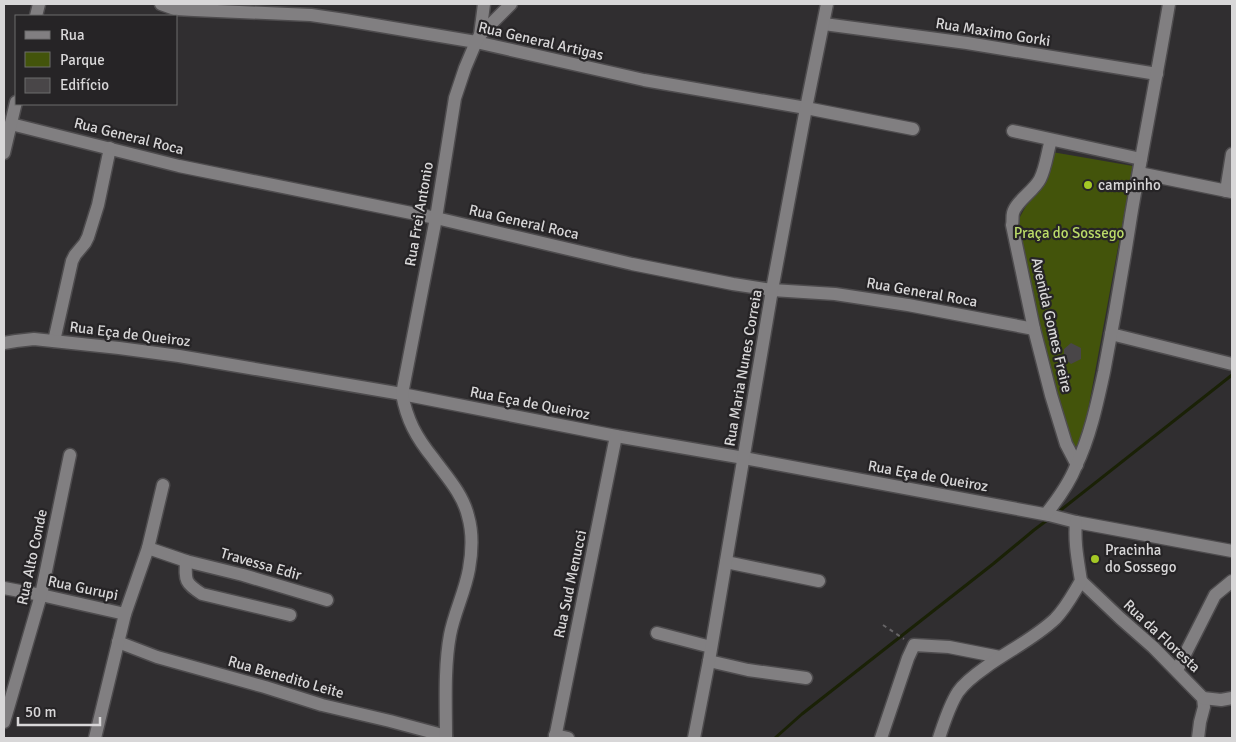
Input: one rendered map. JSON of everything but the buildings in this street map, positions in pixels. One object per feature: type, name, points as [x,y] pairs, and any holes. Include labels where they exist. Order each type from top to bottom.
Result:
[{"type":"street","name":"Rua General Artigas","points":[[161,4],[176,9],[312,15],[478,38],[644,80],[913,129]]},
{"type":"street","name":"Rua Frei Antonio","points":[[402,394],[436,218],[455,98],[478,38],[484,4]]},
{"type":"street","points":[[478,38],[511,4]]},
{"type":"street","name":"Rua Maria Nunes Correia","points":[[694,738],[709,661],[772,290],[827,4]]},
{"type":"street","points":[[1048,514],[1068,484],[1091,425],[1112,334],[1169,4]]},
{"type":"street","name":"Rua Maximo Gorki","points":[[824,24],[967,43],[1157,74]]},
{"type":"street","points":[[4,153],[15,105]]},
{"type":"street","name":"Rua General Roca","points":[[11,124],[179,166],[436,218],[632,264],[733,284],[772,290],[835,294],[908,305],[1034,329]]},
{"type":"street","points":[[1013,131],[1141,159]]},
{"type":"street","name":"Avenida Gomes Freire","points":[[1050,140],[1040,179],[1016,206],[1012,225],[1034,329],[1061,430],[1077,465]]},
{"type":"street","points":[[54,342],[72,261],[88,237],[98,205],[110,148]]},
{"type":"street","points":[[1139,173],[1229,191],[1232,154]]},
{"type":"street","points":[[1112,334],[1232,364]]},
{"type":"street","name":"Rua Eça de Queiroz","points":[[4,343],[16,340],[34,340],[180,356],[402,394],[616,436],[1048,514],[1071,520]]},
{"type":"street","points":[[402,394],[407,415],[416,434],[454,486],[461,499],[468,515],[472,535],[469,570],[453,622],[447,653],[446,737]]},
{"type":"street","name":"Rua Sud Menucci","points":[[555,737],[616,436]]},
{"type":"street","name":"Rua Alto Conde","points":[[4,722],[41,595],[70,455]]},
{"type":"street","points":[[95,738],[125,614],[148,548],[163,485]]},
{"type":"street","points":[[939,738],[958,691],[975,674],[1030,638],[1054,619],[1061,612],[1081,581],[1075,534],[1071,520],[1232,551]]},
{"type":"street","name":"Travessa Edir","points":[[148,548],[186,561],[243,575],[327,600]]},
{"type":"street","points":[[186,561],[185,576],[190,586],[202,594],[290,615]]},
{"type":"street","points":[[726,562],[820,581]]},
{"type":"street","name":"Rua da Floresta","points":[[1081,581],[1153,647],[1203,698]]},
{"type":"street","points":[[1176,670],[1215,595],[1232,581]]},
{"type":"street","name":"Rua Gurupi","points":[[4,588],[125,614]]},
{"type":"street","points":[[657,633],[711,647]]},
{"type":"street","name":"Rua Benedito Leite","points":[[118,642],[157,657],[322,705],[398,723],[446,737]]},
{"type":"street","points":[[880,738],[908,658],[911,644],[949,647],[1000,657]]},
{"type":"street","points":[[709,661],[748,670],[806,678]]},
{"type":"street","points":[[1198,738],[1204,707],[1203,698],[1221,700],[1232,698]]},
{"type":"street","points":[[555,737],[568,738]]},
{"type":"path","points":[[883,625],[911,644]]},
{"type":"green space","name":"Praça do Sossego","points":[[1052,152],[1133,166],[1086,421],[1079,444],[1074,448],[1063,428],[1016,224],[1026,206],[1037,192]]},
{"type":"waterway","points":[[1057,513],[1232,375]]},
{"type":"waterway","points":[[775,738],[802,714],[1050,518]]},
{"type":"place","name":"campinho","points":[[1088,185]]},
{"type":"place","name":"Pracinha do Sossego","points":[[1095,559]]}]
